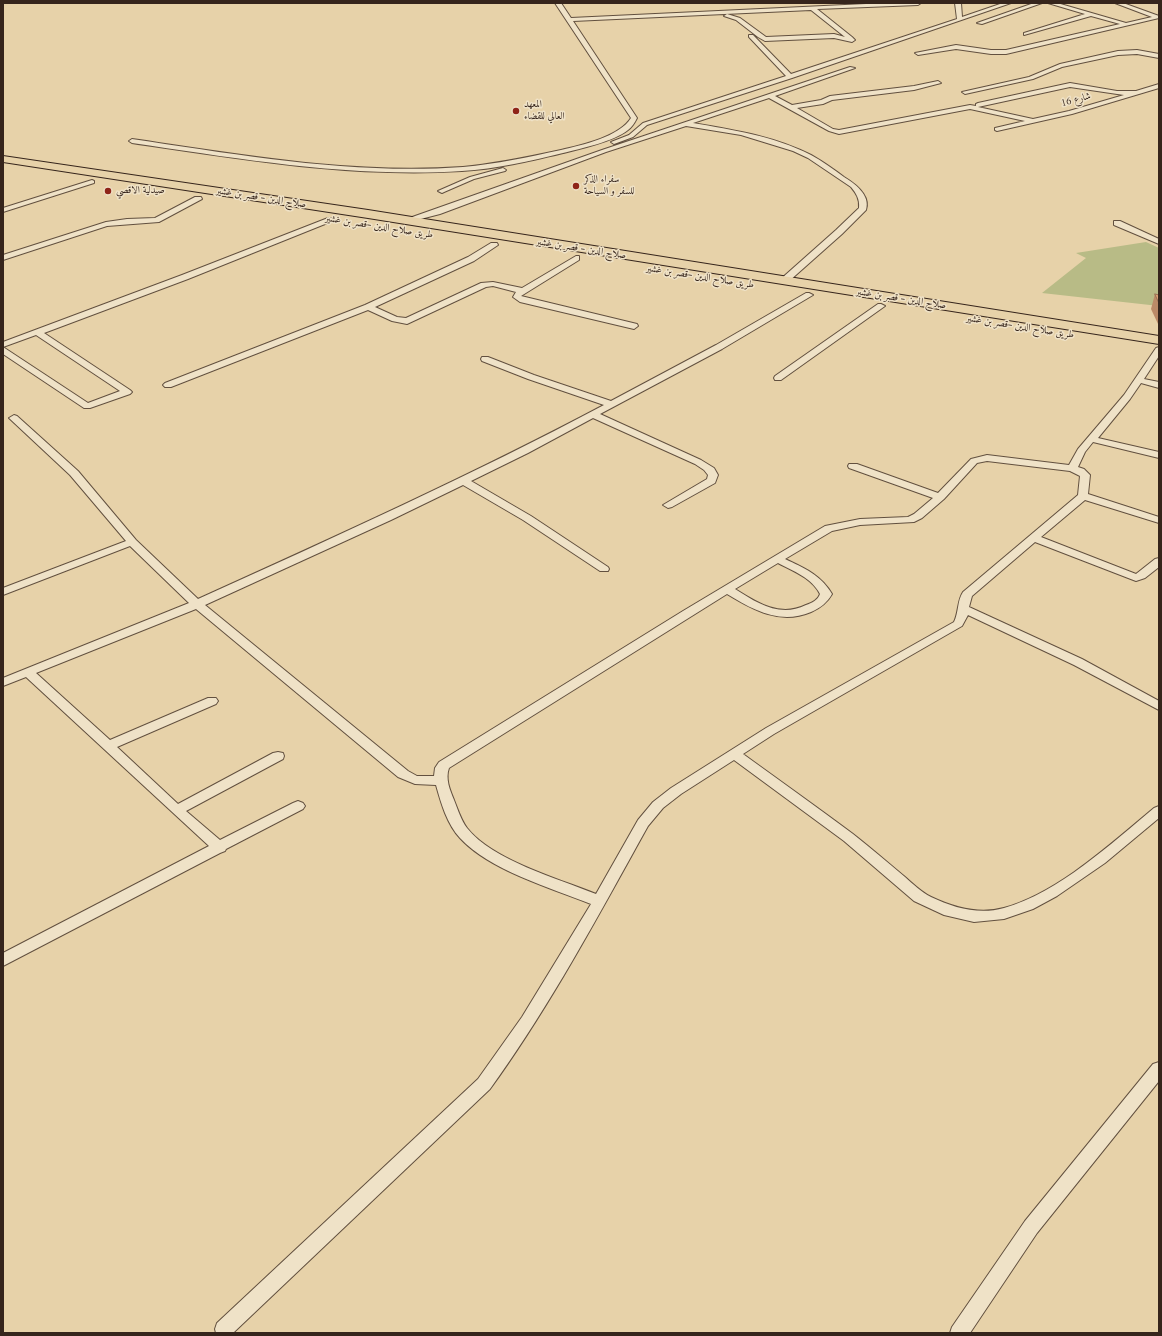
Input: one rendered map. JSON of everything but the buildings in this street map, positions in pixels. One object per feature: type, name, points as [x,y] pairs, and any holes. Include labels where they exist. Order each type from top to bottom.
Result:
[{"type":"highway","name":"صلاح الدين - قصر بن غشير","points":[[3,159],[350,212],[410,225],[784,280],[1159,340]]},
{"type":"highway","name":"طريق صلاح الدين -قصر بن غشير","points":[[3,169],[336,220],[410,225],[494,245],[1159,349]]},
{"type":"highway","points":[[336,220],[356,217],[356,215],[350,212]]},
{"type":"street","points":[[132,141],[327,168],[392,171],[450,170],[499,164],[547,156],[586,145],[626,129],[634,118],[558,3]]},
{"type":"street","points":[[569,20],[918,3]]},
{"type":"street","points":[[958,3],[960,20]]},
{"type":"street","points":[[990,3],[1007,4]]},
{"type":"street","points":[[980,23],[1039,3]]},
{"type":"street","points":[[1051,3],[1127,24]]},
{"type":"street","points":[[918,53],[956,47],[991,52],[1006,52],[1158,17],[1118,3]]},
{"type":"street","points":[[442,191],[472,178],[576,154],[631,136],[645,124],[790,77],[859,46],[960,20],[1007,4]]},
{"type":"street","points":[[813,9],[859,46]]},
{"type":"street","points":[[1026,34],[1093,14]]},
{"type":"street","points":[[684,15],[732,16],[741,20],[758,36],[764,39],[834,36],[859,46]]},
{"type":"street","points":[[732,16],[787,72],[790,77]]},
{"type":"street","points":[[1148,20],[1159,23]]},
{"type":"street","points":[[965,92],[1031,78],[1060,66],[1126,52],[1137,52],[1159,56]]},
{"type":"street","points":[[410,225],[437,212],[505,186],[852,68]]},
{"type":"street","points":[[792,107],[818,103],[830,98],[914,88],[938,83]]},
{"type":"street","points":[[966,108],[1070,85],[1117,93],[1136,93]]},
{"type":"street","name":"شارع 16","points":[[997,129],[1070,112],[1159,86]]},
{"type":"street","points":[[771,96],[831,130],[839,132],[972,107],[1011,115],[1032,122]]},
{"type":"street","points":[[686,124],[742,133],[795,150],[810,157],[858,190],[863,200],[863,208],[839,232],[784,280]]},
{"type":"street","points":[[3,210],[92,182]]},
{"type":"street","points":[[3,258],[106,224],[127,221],[156,220],[198,199]]},
{"type":"street","points":[[3,345],[336,220]]},
{"type":"street","points":[[1117,223],[1159,242]]},
{"type":"street","points":[[168,384],[368,307],[471,259],[494,245]]},
{"type":"street","points":[[576,258],[517,296],[523,300],[634,326]]},
{"type":"street","points":[[368,307],[395,319],[407,321],[481,286],[493,284],[523,291]]},
{"type":"street","points":[[3,682],[197,604],[387,518],[525,450],[719,347],[809,295]]},
{"type":"street","points":[[778,378],[881,306]]},
{"type":"street","points":[[3,350],[87,406],[127,392],[37,332]]},
{"type":"street","points":[[1072,468],[1081,451],[1139,380],[1159,349]]},
{"type":"street","points":[[486,359],[531,377],[611,404]]},
{"type":"street","points":[[1139,380],[1159,385]]},
{"type":"street","points":[[592,414],[698,462],[710,469],[713,473],[711,481],[668,505]]},
{"type":"street","points":[[14,418],[74,472],[132,542],[197,604],[403,774],[415,780],[441,781]]},
{"type":"street","points":[[1091,439],[1159,455]]},
{"type":"street","points":[[224,1329],[484,1084],[510,1051],[545,996],[643,823],[658,806],[676,791],[770,731],[950,630],[958,624],[963,617],[964,602],[967,594],[1083,496],[1085,475],[1072,468],[987,458],[974,461],[940,497],[918,516],[910,520],[860,522],[829,528],[727,589],[444,765],[440,773],[441,781],[455,821],[465,835],[484,850],[518,868],[598,901]]},
{"type":"street","points":[[853,466],[940,497]]},
{"type":"street","points":[[463,481],[527,518],[604,569]]},
{"type":"street","points":[[1083,496],[1159,520]]},
{"type":"street","points":[[1034,538],[1136,578],[1141,576],[1159,561]]},
{"type":"street","points":[[3,592],[132,542]]},
{"type":"street","points":[[727,589],[763,610],[777,614],[792,614],[807,609],[823,600],[826,594],[818,583],[806,574],[777,559]]},
{"type":"street","points":[[964,609],[1078,662],[1159,706]]},
{"type":"street","points":[[28,672],[220,848]]},
{"type":"street","points":[[108,746],[212,701]]},
{"type":"street","points":[[734,754],[849,838],[919,897],[932,904],[962,914],[981,917],[993,916],[1041,900],[1078,876],[1159,811]]},
{"type":"street","points":[[177,810],[278,756]]},
{"type":"street","points":[[3,960],[298,806]]},
{"type":"street","points":[[959,1333],[1031,1228],[1159,1068]]},
{"type":"green space","points":[[1146,242],[1159,248],[1159,306],[1042,293],[1086,258],[1076,253]]},
{"type":"place","name":"المعهد العالي للقضاء","points":[[516,111]]},
{"type":"place","name":"سفراء الذكر للسفر و السياحة","points":[[576,186]]},
{"type":"place","name":"صيدلية الاقصي","points":[[108,191]]}]
